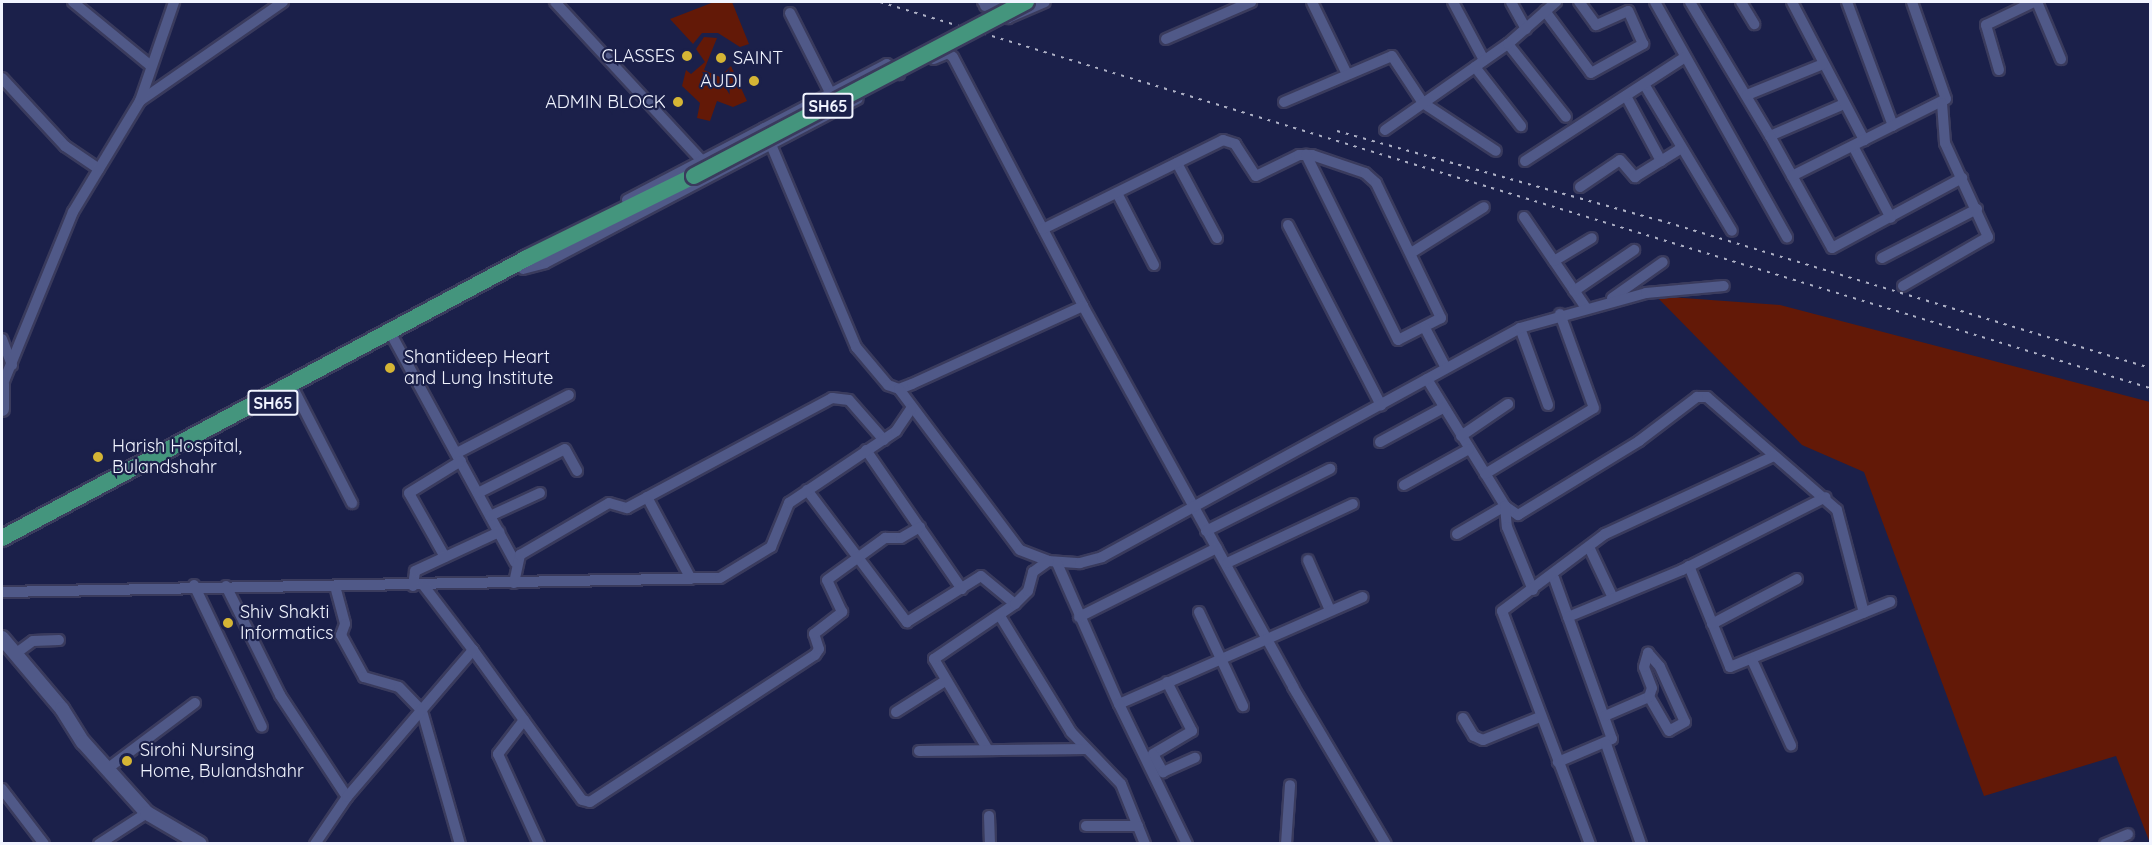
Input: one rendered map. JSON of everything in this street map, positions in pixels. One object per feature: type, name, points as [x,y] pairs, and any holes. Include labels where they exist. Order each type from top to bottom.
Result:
[{"type":"main road","name":"SH65","points":[[2,538],[392,336],[698,169],[1026,2]]},
{"type":"main road","name":"SH65","points":[[2,548],[295,392],[392,336]]},
{"type":"street","points":[[72,2],[151,66]]},
{"type":"street","points":[[2,409],[2,385],[73,212],[140,101],[174,2]]},
{"type":"street","points":[[140,101],[283,2]]},
{"type":"street","points":[[555,2],[698,169],[764,128],[887,64],[894,64],[897,78]]},
{"type":"street","points":[[984,4],[1002,2]]},
{"type":"street","points":[[984,4],[1008,18],[1045,2]]},
{"type":"street","points":[[1166,39],[1251,2]]},
{"type":"street","points":[[1312,2],[1347,74]]},
{"type":"street","points":[[1453,2],[1479,63],[1521,126]]},
{"type":"street","points":[[1511,2],[1526,29]]},
{"type":"street","points":[[1385,130],[1508,44],[1551,5],[1591,73],[1643,44],[1628,11],[1596,25],[1579,2]]},
{"type":"street","points":[[1655,2],[1787,237]]},
{"type":"street","points":[[1690,2],[1748,95],[1829,247],[1891,218],[1962,178]]},
{"type":"street","points":[[1741,2],[1754,24]]},
{"type":"street","points":[[1792,2],[1864,140]]},
{"type":"street","points":[[1847,2],[1893,126]]},
{"type":"street","points":[[1903,286],[1985,241],[1988,233],[1941,129],[1942,103],[1946,89],[1912,2]]},
{"type":"street","points":[[1999,70],[1986,25],[2035,2],[2061,59]]},
{"type":"street","points":[[790,13],[831,94]]},
{"type":"street","points":[[1508,44],[1566,117]]},
{"type":"street","points":[[531,261],[545,263],[772,146],[897,78],[951,55],[1191,507],[1227,563],[1386,843]]},
{"type":"street","points":[[1284,102],[1392,56],[1423,103],[1496,151]]},
{"type":"street","points":[[1525,161],[1685,57]]},
{"type":"street","points":[[1748,95],[1823,64]]},
{"type":"street","points":[[2,78],[65,146],[99,169]]},
{"type":"street","points":[[1644,84],[1680,149],[1732,231]]},
{"type":"street","points":[[1626,96],[1661,161]]},
{"type":"street","points":[[1792,176],[1942,103]]},
{"type":"street","points":[[1770,136],[1844,104]]},
{"type":"street","points":[[764,128],[856,347],[867,367],[899,389],[957,473],[990,506],[1011,541],[1053,562],[1119,705],[1187,843]]},
{"type":"street","points":[[1043,229],[1228,140],[1256,176],[1306,155],[1371,177],[1442,312],[1441,318],[1425,328],[1396,338],[1306,155]]},
{"type":"street","points":[[1853,146],[1891,218]]},
{"type":"street","points":[[1580,186],[1621,160],[1634,178],[1680,149]]},
{"type":"street","points":[[1177,163],[1217,238]]},
{"type":"street","points":[[1117,193],[1154,266]]},
{"type":"street","points":[[1411,253],[1484,207]]},
{"type":"street","points":[[1882,258],[1977,209]]},
{"type":"street","points":[[1524,217],[1586,308]]},
{"type":"street","points":[[1288,225],[1381,405]]},
{"type":"street","points":[[1554,261],[1592,238]]},
{"type":"street","points":[[1575,291],[1634,250]]},
{"type":"street","points":[[1607,302],[1663,262]]},
{"type":"street","points":[[988,750],[945,681],[936,656],[1015,604],[1028,591],[1033,572],[1053,562],[1102,557],[1520,328],[1560,314],[1607,302],[1724,286]]},
{"type":"street","points":[[899,389],[1083,306]]},
{"type":"street","points":[[1485,474],[1594,408],[1560,314]]},
{"type":"street","points":[[1425,328],[1446,368]]},
{"type":"street","points":[[1520,328],[1548,405]]},
{"type":"street","points":[[392,336],[514,562],[514,583]]},
{"type":"street","points":[[2,339],[12,365]]},
{"type":"street","points":[[1427,379],[1504,506],[1514,515],[1527,512],[1702,396],[1772,457],[1826,497],[1846,531],[1864,613]]},
{"type":"street","points":[[295,392],[352,503]]},
{"type":"street","points":[[445,557],[409,493],[459,457],[568,395]]},
{"type":"street","points":[[514,562],[609,503],[627,508],[838,396],[849,400],[884,440]]},
{"type":"street","points":[[1461,436],[1508,404]]},
{"type":"street","points":[[1380,442],[1443,408]]},
{"type":"street","points":[[2,592],[194,585],[419,586],[720,578],[771,547],[782,510],[807,490],[884,440],[911,409]]},
{"type":"street","points":[[478,492],[562,449],[577,471]]},
{"type":"street","points":[[1404,485],[1469,449]]},
{"type":"street","points":[[866,450],[963,589]]},
{"type":"street","points":[[1590,843],[1502,616],[1504,607],[1554,578],[1589,547],[1622,525],[1772,457]]},
{"type":"street","points":[[1206,531],[1330,469]]},
{"type":"street","points":[[807,490],[907,622],[984,576],[1015,604]]},
{"type":"street","points":[[490,516],[540,493]]},
{"type":"street","points":[[647,497],[691,579]]},
{"type":"street","points":[[1568,617],[1689,566],[1826,497]]},
{"type":"street","points":[[1227,563],[1353,504]]},
{"type":"street","points":[[1457,534],[1504,506]]},
{"type":"street","points":[[1504,506],[1507,527],[1533,590]]},
{"type":"street","points":[[499,532],[415,571],[419,586],[473,650],[582,800],[590,802],[818,652],[814,634],[842,612],[827,580],[888,536],[901,538],[920,527]]},
{"type":"street","points":[[1589,547],[1613,598]]},
{"type":"street","points":[[1079,617],[1217,548]]},
{"type":"street","points":[[1308,560],[1330,610]]},
{"type":"street","points":[[1689,566],[1726,665],[1735,668],[1890,602]]},
{"type":"street","points":[[1554,578],[1612,733],[1606,744],[1558,762]]},
{"type":"street","points":[[1712,624],[1797,579]]},
{"type":"street","points":[[194,585],[262,727]]},
{"type":"street","points":[[226,586],[280,695],[347,797]]},
{"type":"street","points":[[335,586],[345,624],[340,635],[364,677],[399,687],[422,711],[460,843]]},
{"type":"street","points":[[1119,705],[1267,635],[1363,597]]},
{"type":"street","points":[[1199,612],[1243,706]]},
{"type":"street","points":[[1000,616],[1086,749],[1113,772],[1145,843]]},
{"type":"street","points":[[2,638],[8,651],[147,813],[200,843]]},
{"type":"street","points":[[8,651],[33,641],[59,640]]},
{"type":"street","points":[[315,843],[347,797],[473,650]]},
{"type":"street","points":[[1605,716],[1649,697],[1652,688],[1644,667],[1648,653],[1665,675],[1685,722],[1669,731],[1649,697]]},
{"type":"street","points":[[1752,660],[1791,745]]},
{"type":"street","points":[[896,712],[945,681]]},
{"type":"street","points":[[1167,682],[1192,731],[1154,754],[1163,772],[1195,758]]},
{"type":"street","points":[[107,769],[195,703]]},
{"type":"street","points":[[1463,718],[1474,736],[1483,740],[1540,717]]},
{"type":"street","points":[[524,720],[498,754],[539,843]]},
{"type":"street","points":[[1606,744],[1641,843]]},
{"type":"street","points":[[919,751],[1086,749]]},
{"type":"street","points":[[1286,843],[1290,785]]},
{"type":"street","points":[[2,789],[44,843]]},
{"type":"street","points":[[99,843],[147,813]]},
{"type":"street","points":[[989,816],[990,843]]},
{"type":"street","points":[[1086,826],[1138,826]]},
{"type":"street","points":[[2105,843],[2128,834]]},
{"type":"shaded area","points":[[714,2],[732,2],[749,44],[740,47],[718,33],[702,33],[693,44],[670,19]]},
{"type":"shaded area","points":[[704,37],[717,38],[704,70],[720,77],[731,66],[747,101],[733,107],[717,101],[710,121],[697,118],[700,103],[682,86],[686,70],[691,74],[705,62],[696,49]]},
{"type":"shaded area","points":[[1656,296],[1780,305],[2150,402],[2150,843],[2116,756],[1984,796],[1864,472],[1802,445]]},
{"type":"railway","points":[[880,2],[2150,388]]},
{"type":"railway","points":[[1337,131],[1659,220],[2150,368]]},
{"type":"place","name":"CLASSES","points":[[687,56]]},
{"type":"place","name":"SAINT","points":[[721,58]]},
{"type":"place","name":"AUDI","points":[[754,81]]},
{"type":"place","name":"ADMIN BLOCK","points":[[678,102]]},
{"type":"place","name":"Shantideep Heart and Lung Institute","points":[[390,368]]},
{"type":"place","name":"Harish Hospital, Bulandshahr","points":[[98,457]]},
{"type":"place","name":"Shiv Shakti Informatics","points":[[228,623]]},
{"type":"place","name":"Sirohi Nursing Home, Bulandshahr","points":[[127,761]]}]
